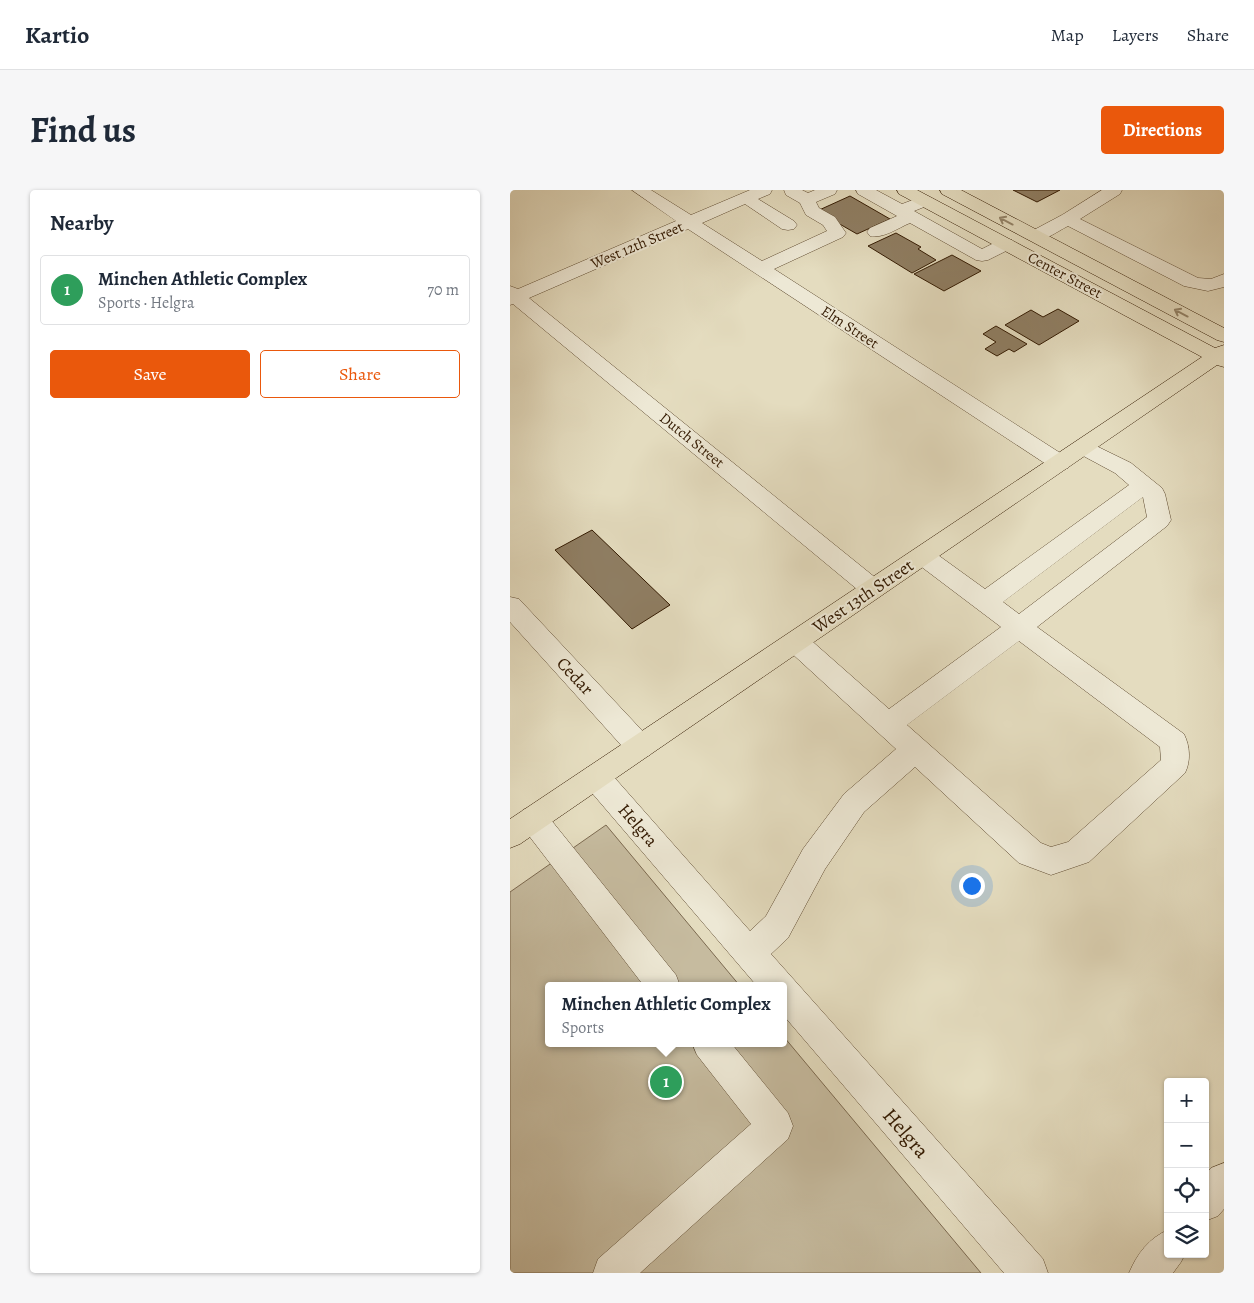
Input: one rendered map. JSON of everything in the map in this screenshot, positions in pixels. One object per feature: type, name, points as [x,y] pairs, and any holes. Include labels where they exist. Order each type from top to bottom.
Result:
[{"type":"main road","name":"Center Street","points":[[905,190],[1006,244],[1222,351]]},
{"type":"main road","name":"Center Street","points":[[948,190],[1036,236],[1222,351]]},
{"type":"main road","name":"West 13th Street","points":[[522,827],[1084,447],[1222,351]]},
{"type":"street","name":"Elm Street","points":[[640,190],[1060,463]]},
{"type":"street","name":"West 12th Street","points":[[512,296],[764,190]]},
{"type":"street","points":[[761,268],[837,234],[829,221],[812,211],[807,200],[791,190]]},
{"type":"street","points":[[807,200],[829,190]]},
{"type":"street","points":[[864,190],[982,256],[1006,244]]},
{"type":"street","points":[[1036,236],[1068,219],[1114,190]]},
{"type":"street","points":[[746,198],[788,225]]},
{"type":"street","points":[[909,215],[924,200]]},
{"type":"street","points":[[876,232],[909,215],[940,209]]},
{"type":"street","points":[[1068,219],[1191,282],[1206,287],[1224,280]]},
{"type":"street","points":[[950,238],[974,227]]},
{"type":"street","name":"Dutch Street","points":[[512,296],[873,589]]},
{"type":"street","points":[[887,724],[1019,627],[1159,520],[1154,494],[1123,468],[1084,447]]},
{"type":"street","points":[[985,602],[1144,485]]},
{"type":"street","points":[[796,642],[1030,853],[1051,861],[1078,852],[1175,765],[1174,742],[923,556]]},
{"type":"street","name":"Cedar","points":[[510,606],[640,747]]},
{"type":"street","points":[[749,953],[777,926],[814,859],[854,803],[915,750]]},
{"type":"street","name":"Helgra","points":[[596,777],[774,982]]},
{"type":"street","points":[[522,827],[660,982]]},
{"type":"street","name":"Helgra","points":[[787,995],[1029,1273]]},
{"type":"street","points":[[612,1273],[775,1126],[712,1047]]},
{"type":"street","points":[[1209,1198],[1224,1181]]},
{"type":"street","points":[[1148,1273],[1164,1254]]},
{"type":"shaded area","points":[[606,825],[737,982],[545,982],[545,1047],[787,1047],[787,1041],[981,1273],[510,1273],[510,892]]},
{"type":"building","points":[[1013,190],[1060,190],[1037,202]]},
{"type":"building","points":[[850,196],[890,219],[857,234],[817,211]]},
{"type":"building","points":[[896,233],[921,247],[918,249],[936,260],[912,273],[868,246]]},
{"type":"building","points":[[952,255],[981,271],[944,291],[914,274]]},
{"type":"building","points":[[1058,309],[1079,321],[1039,345],[1005,325],[1031,310],[1043,317]]},
{"type":"building","points":[[996,326],[1027,344],[1014,352],[1009,349],[997,356],[985,349],[996,342],[983,334]]},
{"type":"building","points":[[592,530],[670,605],[632,629],[555,550]]},
{"type":"place","name":"Minchen Athletic Complex","points":[[666,1082]]}]
